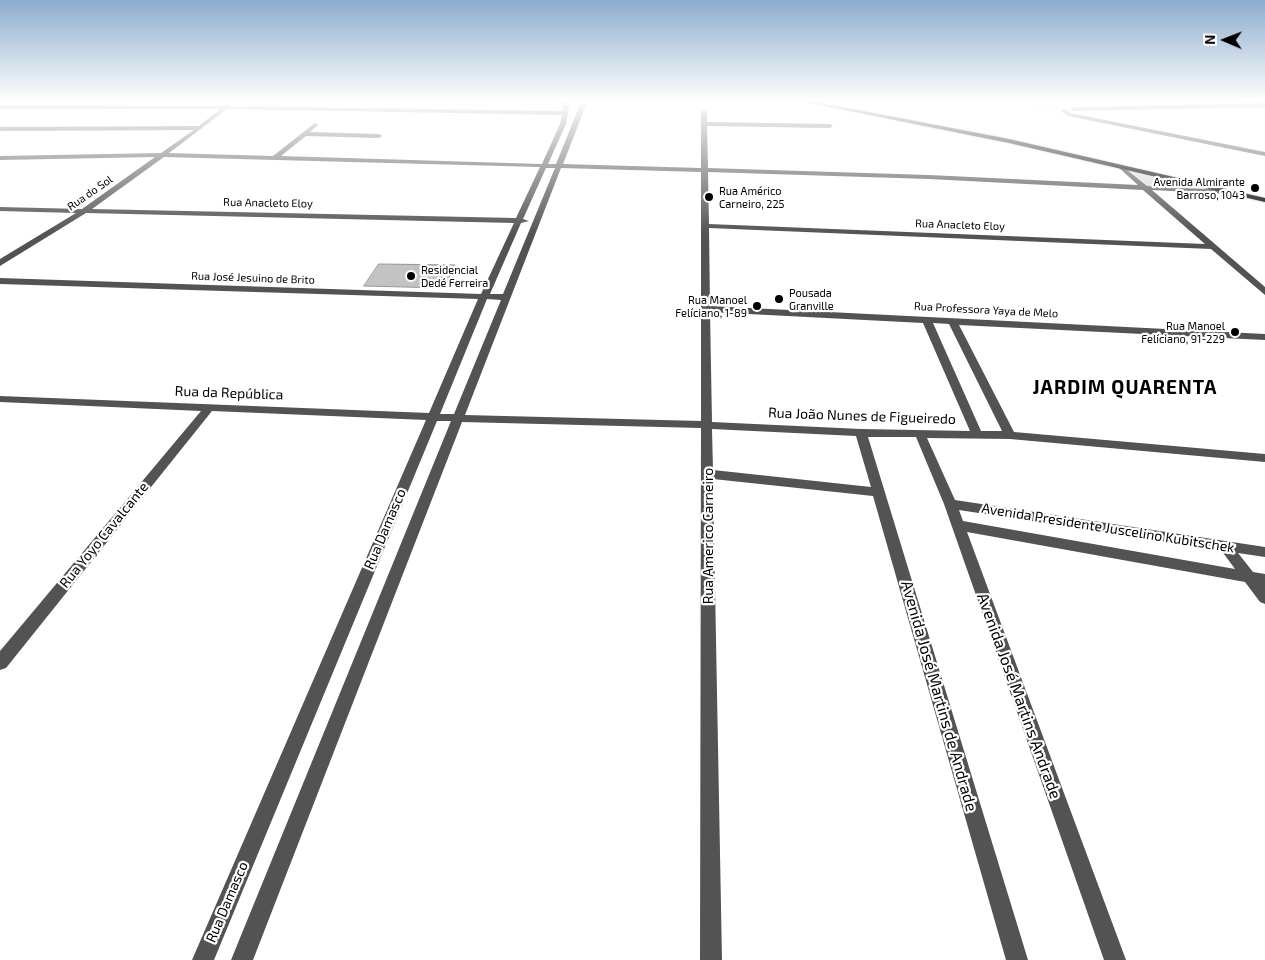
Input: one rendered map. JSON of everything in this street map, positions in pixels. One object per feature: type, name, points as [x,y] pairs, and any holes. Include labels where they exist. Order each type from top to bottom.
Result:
[{"type":"main road","points":[[1025,145],[1265,200]]},
{"type":"main road","points":[[1047,145],[1238,186]]},
{"type":"street","name":"Rua do Sol","points":[[0,263],[84,211],[175,145]]},
{"type":"street","points":[[275,158],[292,145]]},
{"type":"street","name":"Rua Damasco","points":[[202,960],[484,296],[552,145]]},
{"type":"street","name":"Rua Damasco","points":[[242,960],[567,145]]},
{"type":"street","name":"Rua Americo Carneiro","points":[[705,145],[711,960]]},
{"type":"street","points":[[1218,145],[1265,154]]},
{"type":"street","points":[[1234,148],[1265,146]]},
{"type":"street","points":[[0,158],[160,155],[275,158],[929,177],[1227,192]]},
{"type":"street","points":[[1121,167],[1265,292]]},
{"type":"street","name":"Rua Anacleto Eloy","points":[[0,209],[536,221]]},
{"type":"street","name":"Rua Anacleto Eloy","points":[[705,226],[1213,247]]},
{"type":"street","name":"Rua José Jesuino de Brito","points":[[0,281],[505,297]]},
{"type":"street","name":"Rua Professora Yaya de Melo","points":[[706,309],[1265,337]]},
{"type":"street","points":[[927,320],[977,434]]},
{"type":"street","points":[[952,321],[1010,435]]},
{"type":"street","name":"Rua da República","points":[[0,399],[458,418]]},
{"type":"street","name":"Rua Yoyo Cavalcante","points":[[0,663],[209,408]]},
{"type":"street","name":"Rua João Nunes de Figueiredo","points":[[458,418],[707,425],[861,433],[1010,435],[1265,458]]},
{"type":"street","name":"Avenida José Martins de Andrade","points":[[861,433],[1017,960]]},
{"type":"street","name":"Avenida José Martins Andrade","points":[[920,434],[950,504],[1115,960]]},
{"type":"street","points":[[707,474],[879,492]]},
{"type":"street","name":"Avenida Presidente Juscelino Kubitschek","points":[[950,504],[1265,552]]},
{"type":"street","name":"Avenida Presidente Juscelino Kubitschek","points":[[957,525],[1248,575],[1265,580]]},
{"type":"street","points":[[1225,546],[1265,598]]},
{"type":"shaded area","points":[[1130,171],[1201,188],[1147,186]]},
{"type":"building","name":"Residencial Dedé Ferreira","points":[[379,264],[455,265],[444,288],[364,286]]},
{"type":"place","name":"Avenida Almirante Barroso, 1043","points":[[1255,188]]},
{"type":"place","name":"Rua Américo Carneiro, 225","points":[[709,197]]},
{"type":"place","name":"Residencial Dedé Ferreira","points":[[411,276]]},
{"type":"place","name":"Pousada Granville","points":[[779,299]]},
{"type":"place","name":"Rua Manoel Felíciano, 1-89","points":[[757,306]]},
{"type":"place","name":"Rua Manoel Felíciano, 91-229","points":[[1235,332]]},
{"type":"district","name":"JARDIM QUARENTA","points":[[1125,388]]}]
